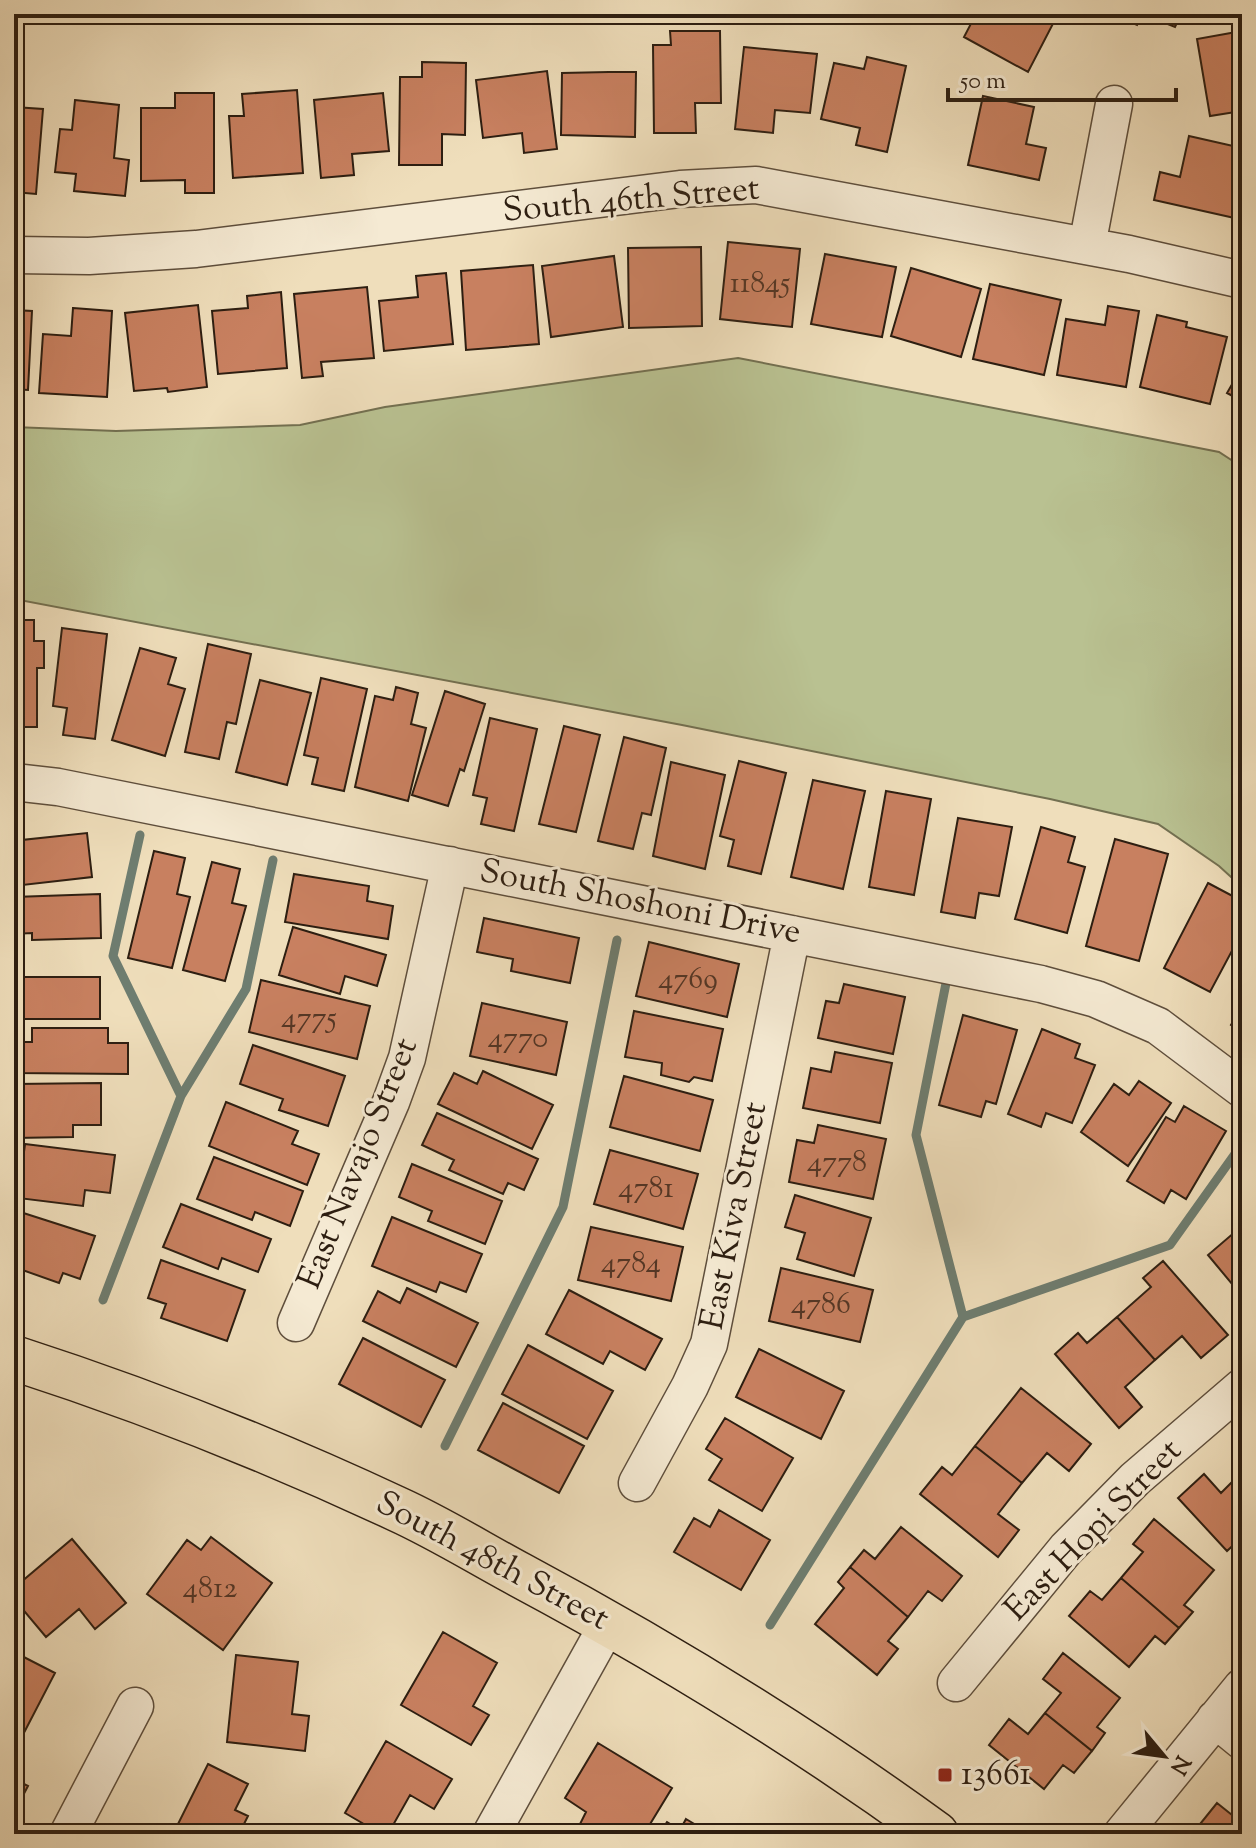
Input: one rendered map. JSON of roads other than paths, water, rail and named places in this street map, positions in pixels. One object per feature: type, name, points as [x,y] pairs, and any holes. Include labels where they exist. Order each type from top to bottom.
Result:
[{"type":"main road","name":"South 48th Street","points":[[14,1358],[92,1383],[399,1509],[609,1622],[799,1738],[936,1834]]},
{"type":"street","points":[[1087,246],[1114,104]]},
{"type":"street","name":"South 46th Street","points":[[14,255],[89,256],[196,249],[680,189],[756,185],[1087,246],[1242,280]]},
{"type":"street","name":"South Shoshoni Drive","points":[[14,782],[58,787],[1041,984],[1096,999],[1158,1026],[1242,1089]]},
{"type":"street","name":"East Navajo Street","points":[[296,1323],[407,1058],[450,865]]},
{"type":"street","name":"East Kiva Street","points":[[637,1483],[690,1386],[709,1344],[792,934]]},
{"type":"street","name":"East Hopi Street","points":[[956,1683],[1066,1549],[1135,1479],[1242,1387]]},
{"type":"street","points":[[491,1834],[609,1622]]},
{"type":"street","points":[[1122,1834],[1229,1730],[1242,1687]]},
{"type":"street","points":[[68,1834],[135,1706]]},
{"type":"waterway","points":[[14,17],[38,14]]},
{"type":"waterway","points":[[103,1300],[181,1096],[113,956],[140,835]]},
{"type":"waterway","points":[[181,1096],[246,989],[273,860]]},
{"type":"waterway","points":[[445,1446],[563,1207],[617,940]]},
{"type":"waterway","points":[[770,1625],[963,1317],[916,1135],[948,973]]},
{"type":"waterway","points":[[963,1317],[1170,1245],[1242,1144]]},
{"type":"place","name":"13661","points":[[945,1775]]}]
